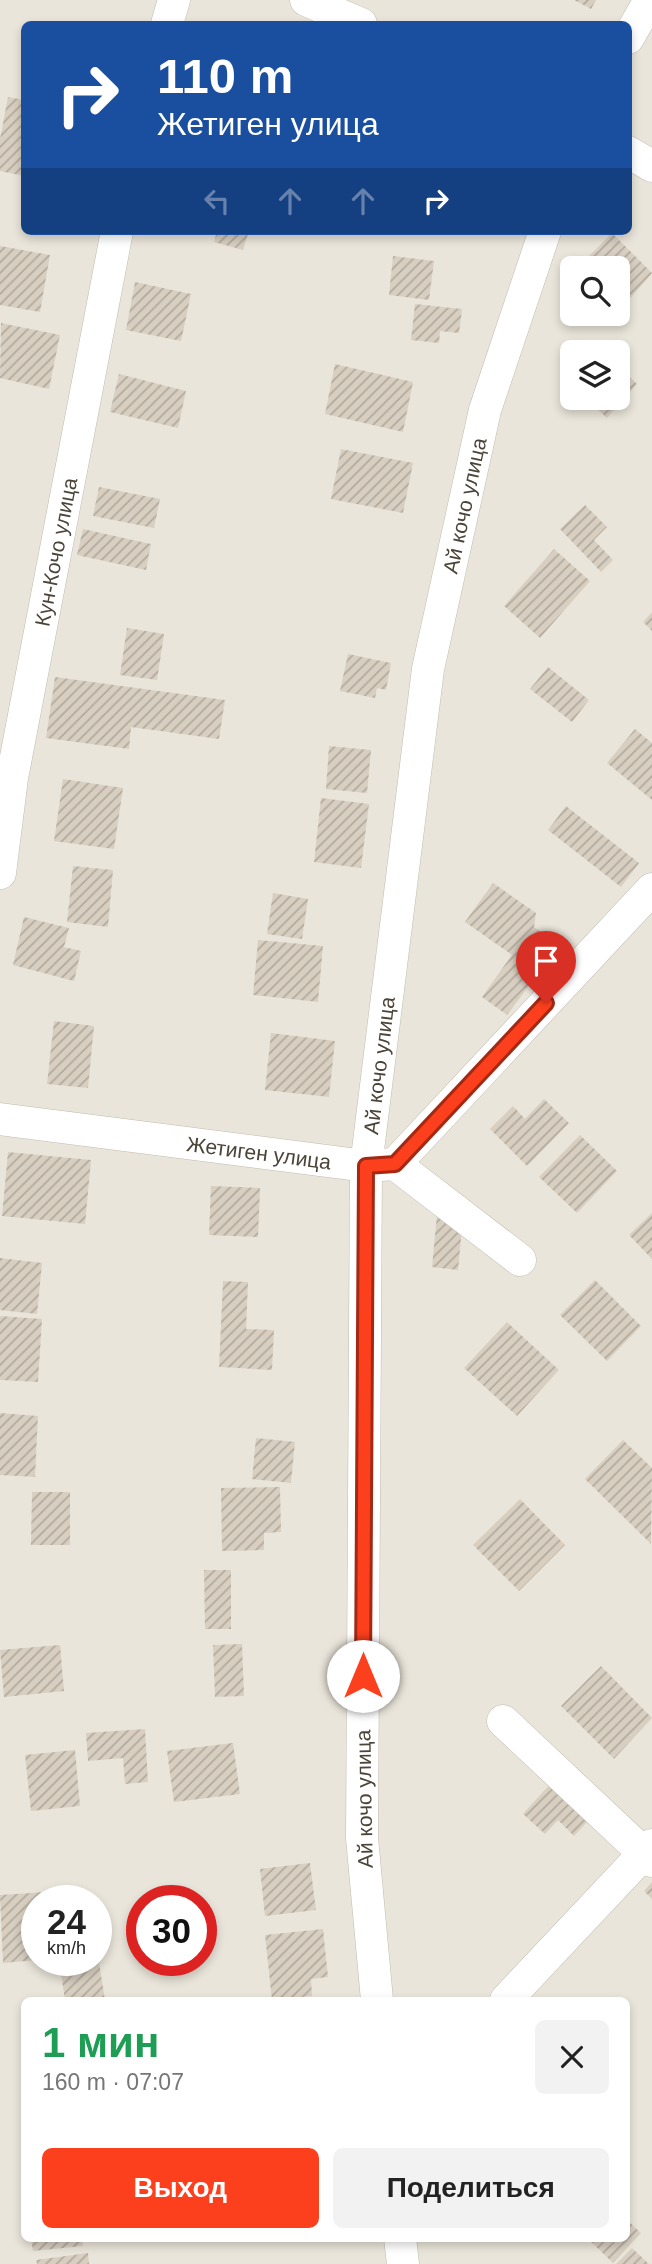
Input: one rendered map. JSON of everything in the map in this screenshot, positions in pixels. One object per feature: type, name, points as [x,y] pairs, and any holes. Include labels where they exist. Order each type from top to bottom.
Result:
[{"type":"street","points":[[168,21],[174,0]]},
{"type":"street","points":[[306,0],[354,21]]},
{"type":"street","points":[[632,31],[650,0]]},
{"type":"street","points":[[632,154],[652,166]]},
{"type":"street","name":"Кун-Кочо улица","points":[[0,873],[14,765],[116,235]]},
{"type":"street","name":"Ай кочо улица","points":[[377,1997],[362,1838],[380,1165],[428,669],[485,410],[544,235]]},
{"type":"street","points":[[520,1260],[380,1165],[648,902]]},
{"type":"street","name":"Жетиген улица","points":[[0,1119],[380,1165]]},
{"type":"street","points":[[503,1721],[649,1853],[509,1997]]},
{"type":"street","points":[[400,2242],[403,2264]]},
{"type":"shaded area","points":[[0,0],[652,0],[652,2264],[0,2264]]},
{"type":"building","points":[[574,0],[596,0],[591,9]]},
{"type":"building","points":[[8,97],[21,99],[21,175],[0,171],[0,139]]},
{"type":"building","points":[[216,235],[248,235],[243,250],[214,242]]},
{"type":"building","points":[[610,235],[614,235],[652,273],[630,299],[630,256],[589,256]]},
{"type":"building","points":[[0,246],[50,255],[40,312],[0,305]]},
{"type":"building","points":[[393,256],[434,261],[429,300],[389,295]]},
{"type":"building","points":[[135,282],[191,294],[181,341],[126,330]]},
{"type":"building","points":[[415,304],[462,309],[459,333],[440,331],[439,343],[411,340]]},
{"type":"building","points":[[1,323],[60,335],[49,389],[0,378]]},
{"type":"building","points":[[335,364],[413,382],[403,432],[325,414]]},
{"type":"building","points":[[119,374],[186,391],[178,428],[110,412]]},
{"type":"building","points":[[630,377],[637,384],[630,392]]},
{"type":"building","points":[[598,410],[614,410],[607,418]]},
{"type":"building","points":[[341,449],[413,463],[403,513],[331,499]]},
{"type":"building","points":[[99,487],[160,499],[154,528],[93,516]]},
{"type":"building","points":[[585,505],[607,527],[594,540],[613,560],[601,572],[560,529]]},
{"type":"building","points":[[83,529],[151,544],[146,570],[77,555]]},
{"type":"building","points":[[554,549],[590,581],[540,638],[504,606]]},
{"type":"building","points":[[652,612],[652,631],[643,622]]},
{"type":"building","points":[[127,628],[164,634],[157,680],[120,675]]},
{"type":"building","points":[[348,654],[391,663],[386,690],[377,688],[375,698],[340,691]]},
{"type":"building","points":[[548,667],[589,700],[572,722],[530,689]]},
{"type":"building","points":[[55,677],[225,700],[219,739],[131,727],[129,749],[46,738]]},
{"type":"building","points":[[635,729],[652,743],[652,800],[607,763]]},
{"type":"building","points":[[329,746],[371,750],[367,793],[326,789]]},
{"type":"building","points":[[63,779],[123,788],[114,849],[54,841]]},
{"type":"building","points":[[321,798],[369,804],[361,868],[314,862]]},
{"type":"building","points":[[566,806],[639,863],[621,887],[548,830]]},
{"type":"building","points":[[73,866],[113,870],[108,927],[67,922]]},
{"type":"building","points":[[493,883],[536,913],[534,927],[559,946],[507,1015],[482,997],[512,955],[465,922]]},
{"type":"building","points":[[273,893],[308,899],[302,939],[267,934]]},
{"type":"building","points":[[24,917],[69,928],[64,947],[81,951],[74,981],[13,965]]},
{"type":"building","points":[[258,940],[323,946],[318,1002],[253,995]]},
{"type":"building","points":[[54,1021],[94,1026],[88,1088],[47,1084]]},
{"type":"building","points":[[271,1033],[335,1041],[329,1097],[265,1090]]},
{"type":"building","points":[[544,1099],[569,1123],[527,1166],[490,1129],[513,1106],[525,1119]]},
{"type":"building","points":[[580,1135],[617,1171],[577,1213],[539,1177]]},
{"type":"building","points":[[8,1152],[91,1160],[85,1224],[2,1216]]},
{"type":"building","points":[[211,1186],[260,1188],[258,1237],[209,1235]]},
{"type":"building","points":[[438,1204],[464,1206],[458,1270],[432,1267]]},
{"type":"building","points":[[652,1213],[652,1259],[629,1235]]},
{"type":"building","points":[[0,1258],[42,1263],[37,1314],[0,1310]]},
{"type":"building","points":[[595,1280],[641,1326],[607,1361],[560,1315]]},
{"type":"building","points":[[223,1281],[248,1282],[246,1329],[274,1330],[272,1370],[219,1367]]},
{"type":"building","points":[[0,1316],[42,1319],[38,1382],[0,1380]]},
{"type":"building","points":[[507,1322],[559,1370],[517,1416],[464,1368]]},
{"type":"building","points":[[0,1413],[38,1416],[35,1477],[0,1475]]},
{"type":"building","points":[[256,1438],[295,1442],[291,1483],[252,1479]]},
{"type":"building","points":[[623,1440],[652,1468],[651,1544],[585,1479]]},
{"type":"building","points":[[280,1487],[281,1532],[264,1533],[264,1550],[222,1551],[221,1488]]},
{"type":"building","points":[[32,1492],[70,1492],[70,1545],[31,1545]]},
{"type":"building","points":[[520,1499],[565,1545],[519,1591],[473,1545]]},
{"type":"building","points":[[204,1570],[231,1570],[231,1629],[205,1629]]},
{"type":"building","points":[[242,1644],[244,1696],[215,1697],[213,1645]]},
{"type":"building","points":[[60,1645],[64,1691],[4,1697],[0,1650]]},
{"type":"building","points":[[601,1666],[652,1718],[614,1759],[561,1706]]},
{"type":"building","points":[[145,1729],[148,1782],[125,1784],[123,1758],[88,1761],[86,1733]]},
{"type":"building","points":[[233,1743],[240,1794],[174,1802],[167,1751]]},
{"type":"building","points":[[75,1750],[80,1806],[31,1811],[25,1755]]},
{"type":"building","points":[[551,1783],[590,1819],[574,1836],[558,1820],[545,1834],[523,1814]]},
{"type":"building","points":[[310,1863],[316,1910],[265,1916],[260,1869]]},
{"type":"building","points":[[652,1882],[652,1899],[644,1891]]},
{"type":"building","points":[[21,1894],[21,1961],[3,1963],[0,1895]]},
{"type":"building","points":[[323,1929],[328,1977],[311,1979],[312,1996],[272,1997],[265,1935]]},
{"type":"building","points":[[61,1976],[101,1976],[105,1997],[65,1997]]},
{"type":"building","points":[[630,2223],[641,2233],[613,2263],[591,2242],[630,2242]]},
{"type":"building","points":[[32,2242],[82,2242],[83,2246],[33,2251]]},
{"type":"building","points":[[632,2248],[649,2264],[616,2264]]},
{"type":"building","points":[[88,2253],[89,2264],[37,2264],[36,2260]]},
{"type":"route","points":[[363,1676],[366,1166],[395,1164],[546,1003]]}]
